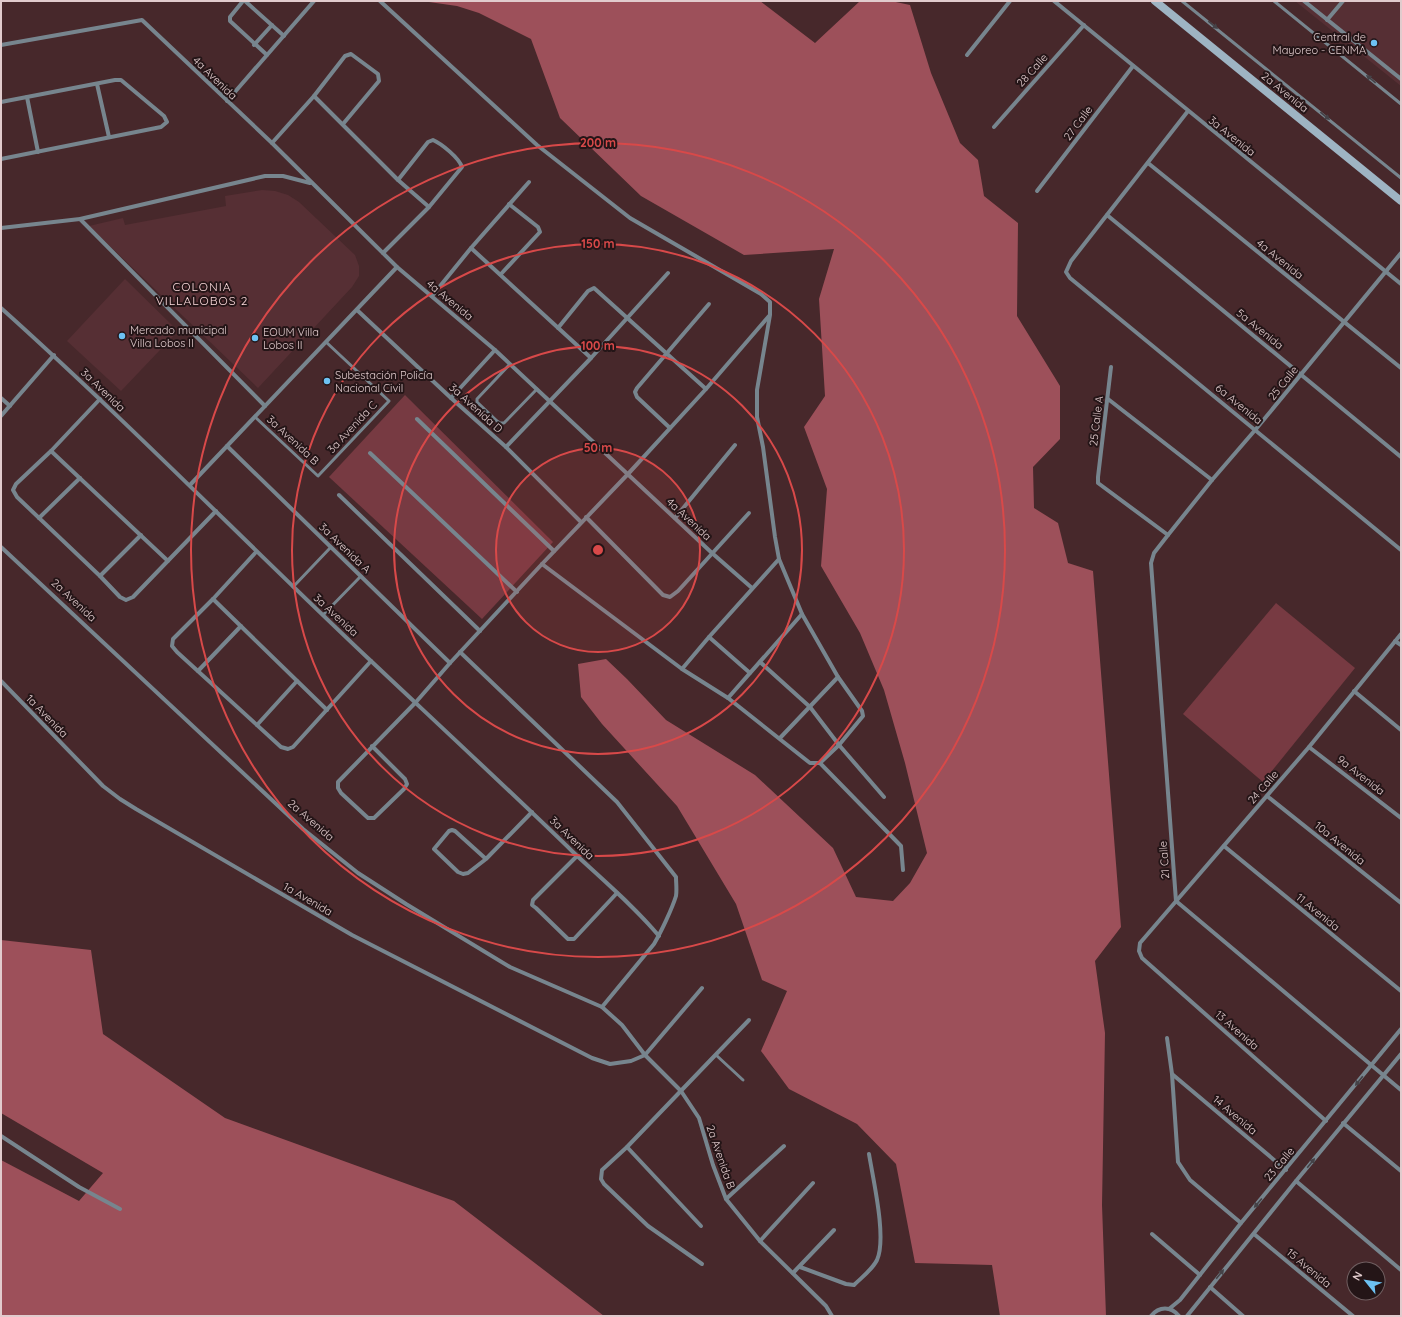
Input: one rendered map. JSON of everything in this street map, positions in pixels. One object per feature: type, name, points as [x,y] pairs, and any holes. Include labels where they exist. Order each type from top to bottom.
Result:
[{"type":"main road","name":"2a Avenida","points":[[1155,1],[1401,201]]},
{"type":"street","points":[[267,55],[254,45],[230,21],[230,17],[244,1],[284,36]]},
{"type":"street","points":[[227,101],[314,1]]},
{"type":"street","points":[[380,1],[537,145],[630,218],[761,294],[770,302],[770,315],[757,390],[757,417],[770,490],[779,559],[802,614],[838,677],[862,711],[863,716],[839,745],[820,763],[810,763],[728,698],[682,669],[542,564]]},
{"type":"street","points":[[967,55],[1010,1]]},
{"type":"street","name":"3a Avenida","points":[[1054,1],[1401,284]]},
{"type":"street","points":[[1304,1],[1401,79]]},
{"type":"street","points":[[1327,20],[1343,1]]},
{"type":"street","name":"4a Avenida","points":[[1,45],[142,20],[272,144],[397,267],[495,350],[712,553],[752,588]]},
{"type":"street","points":[[254,45],[272,25]]},
{"type":"street","name":"28 Calle","points":[[994,127],[1084,26]]},
{"type":"street","points":[[272,144],[314,96],[345,56],[351,54],[378,74],[379,81],[343,124]]},
{"type":"street","name":"27 Calle","points":[[1037,191],[1133,66]]},
{"type":"street","points":[[1,102],[121,80],[164,116],[166,122],[161,127],[1,159]]},
{"type":"street","points":[[96,84],[109,137]]},
{"type":"street","points":[[314,96],[398,180],[429,207]]},
{"type":"street","points":[[27,98],[38,152]]},
{"type":"street","points":[[1107,215],[1188,111]]},
{"type":"street","points":[[383,253],[429,207],[462,167],[460,162],[439,143],[433,140],[428,142],[398,180]]},
{"type":"street","name":"4a Avenida","points":[[1148,163],[1401,368]]},
{"type":"street","points":[[1,228],[80,219],[265,176],[283,176],[312,183]]},
{"type":"street","points":[[432,296],[471,248],[529,182]]},
{"type":"street","points":[[501,274],[540,232],[538,227],[509,204]]},
{"type":"street","name":"6a Avenida","points":[[1107,215],[1070,261],[1066,272],[1070,278],[1401,550]]},
{"type":"street","name":"5a Avenida","points":[[1107,215],[1401,457]]},
{"type":"street","points":[[80,219],[265,406]]},
{"type":"street","points":[[471,248],[591,358]]},
{"type":"street","name":"25 Calle","points":[[1151,563],[1154,554],[1212,480],[1256,430],[1401,253]]},
{"type":"street","points":[[190,485],[397,267]]},
{"type":"street","points":[[506,447],[591,358],[668,273]]},
{"type":"street","points":[[558,328],[588,292],[594,288],[706,388]]},
{"type":"street","points":[[670,428],[637,397],[635,392],[666,353],[709,304]]},
{"type":"street","name":"3a Avenida","points":[[1,308],[100,399],[190,485],[256,552],[532,812],[617,893],[659,936]]},
{"type":"street","name":"3a Avenida D","points":[[357,310],[450,398],[506,447],[581,522]]},
{"type":"street","points":[[372,746],[406,779],[407,784],[404,789],[374,818],[368,818],[341,793],[338,788],[338,782],[372,746],[416,702],[460,652],[581,522],[628,474],[770,315]]},
{"type":"street","points":[[450,398],[495,350]]},
{"type":"street","points":[[1,416],[54,356]]},
{"type":"street","name":"25 Calle A","points":[[1111,367],[1098,483],[1168,535]]},
{"type":"street","points":[[1,398],[10,406]]},
{"type":"street","points":[[100,399],[51,451],[16,484],[14,490],[17,497],[120,597],[126,600],[133,597],[216,511]]},
{"type":"street","points":[[1108,399],[1212,480]]},
{"type":"street","points":[[417,419],[554,551]]},
{"type":"street","points":[[675,518],[735,445]]},
{"type":"street","name":"3a Avenida A","points":[[227,446],[450,663]]},
{"type":"street","points":[[51,451],[168,561]]},
{"type":"street","points":[[370,454],[516,592]]},
{"type":"street","points":[[39,518],[80,478]]},
{"type":"street","points":[[339,495],[480,631]]},
{"type":"street","points":[[586,517],[663,595],[670,597],[678,591],[749,513]]},
{"type":"street","points":[[100,576],[141,535]]},
{"type":"street","name":"2a Avenida","points":[[1,547],[303,830],[358,873],[510,967],[602,1007],[622,1025],[645,1055]]},
{"type":"street","points":[[256,552],[173,640],[172,646],[198,671],[281,747],[288,749],[293,747],[371,661]]},
{"type":"street","points":[[682,669],[709,636],[779,559]]},
{"type":"street","name":"21 Calle","points":[[1151,563],[1176,901]]},
{"type":"street","points":[[213,599],[327,710]]},
{"type":"street","points":[[728,698],[802,614]]},
{"type":"street","points":[[198,671],[241,626]]},
{"type":"street","name":"24 Calle","points":[[1139,951],[1140,943],[1309,747],[1401,634]]},
{"type":"street","points":[[709,636],[750,673]]},
{"type":"street","points":[[1396,640],[1401,645]]},
{"type":"street","points":[[460,652],[618,802],[676,877],[676,896],[659,936],[602,1007]]},
{"type":"street","points":[[760,662],[810,707],[839,745],[884,797]]},
{"type":"street","points":[[780,738],[838,677]]},
{"type":"street","name":"1a Avenida","points":[[1,681],[103,786],[120,799],[250,876],[352,935],[592,1058],[610,1064],[631,1061],[645,1055]]},
{"type":"street","points":[[257,725],[297,682]]},
{"type":"street","points":[[1354,691],[1401,730]]},
{"type":"street","name":"9a Avenida","points":[[1309,747],[1401,818]]},
{"type":"street","points":[[820,763],[901,846],[904,870]]},
{"type":"street","name":"10a Avenida","points":[[1267,796],[1401,903]]},
{"type":"street","points":[[486,859],[452,830],[449,831],[434,849],[458,872],[463,874],[468,873],[486,859],[532,812]]},
{"type":"street","name":"11 Avenida","points":[[1224,846],[1401,991]]},
{"type":"street","points":[[577,856],[532,900],[532,905],[568,939],[574,939],[617,893]]},
{"type":"street","points":[[1176,901],[1401,1090]]},
{"type":"street","name":"13 Avenida","points":[[1139,951],[1142,958],[1326,1121]]},
{"type":"street","points":[[645,1055],[702,988]]},
{"type":"street","points":[[702,1264],[648,1226],[604,1184],[602,1179],[602,1170],[627,1147],[749,1020]]},
{"type":"street","name":"23 Calle","points":[[1169,1309],[1180,1300],[1241,1222],[1286,1170],[1401,1029]]},
{"type":"street","points":[[1167,1038],[1172,1074],[1178,1162],[1190,1180],[1241,1222]]},
{"type":"street","points":[[1187,1316],[1343,1123],[1401,1054]]},
{"type":"street","name":"2a Avenida B","points":[[645,1055],[681,1091],[699,1118],[713,1165],[726,1199],[760,1241],[826,1306],[832,1316]]},
{"type":"street","name":"14 Avenida","points":[[1172,1074],[1286,1170]]},
{"type":"street","points":[[1343,1123],[1401,1171]]},
{"type":"street","points":[[1,1136],[79,1187],[120,1209]]},
{"type":"street","points":[[726,1199],[784,1146]]},
{"type":"street","points":[[627,1147],[701,1226]]},
{"type":"street","points":[[800,1267],[846,1284],[854,1285],[868,1272],[876,1261],[880,1250],[880,1225],[869,1154]]},
{"type":"street","points":[[1296,1181],[1401,1270]]},
{"type":"street","points":[[760,1241],[813,1183]]},
{"type":"street","points":[[792,1273],[800,1267],[834,1230]]},
{"type":"street","points":[[1152,1234],[1200,1275]]},
{"type":"street","name":"15 Avenida","points":[[1254,1234],[1353,1316]]},
{"type":"street","points":[[1210,1287],[1243,1316]]},
{"type":"street","points":[[1151,1316],[1159,1309],[1169,1309],[1179,1316]]},
{"type":"lane","points":[[1182,1],[1401,178]]},
{"type":"lane","points":[[1274,1],[1401,104]]},
{"type":"lane","name":"3a Avenida C","points":[[318,476],[389,401],[326,342]]},
{"type":"lane","points":[[510,364],[477,399],[477,402],[497,421],[504,423],[537,389]]},
{"type":"lane","name":"3a Avenida B","points":[[255,417],[318,476]]},
{"type":"lane","points":[[293,587],[331,547]]},
{"type":"lane","points":[[323,615],[361,576]]},
{"type":"lane","points":[[716,1054],[743,1080]]},
{"type":"shaded area","points":[[422,1],[760,1],[815,43],[860,1],[891,1],[910,5],[931,73],[960,143],[978,160],[984,196],[1018,223],[1017,316],[1060,386],[1060,439],[1033,467],[1034,508],[1058,523],[1068,563],[1093,571],[1121,927],[1095,961],[1105,1033],[1102,1205],[1106,1316],[1000,1316],[992,1265],[915,1263],[896,1164],[857,1124],[789,1089],[761,1051],[787,991],[762,980],[736,904],[677,806],[602,724],[581,697],[578,664],[606,659],[666,720],[755,775],[833,848],[856,897],[893,901],[910,883],[927,853],[905,763],[884,690],[860,633],[821,566],[827,489],[804,427],[825,396],[819,299],[834,249],[744,255],[641,196],[560,118],[531,39],[479,13],[457,6]]},
{"type":"shaded area","name":"Central de Mayoreo - CENMA","points":[[1295,1],[1401,1],[1401,86]]},
{"type":"shaded area","name":"EOUM Villa Lobos II","points":[[262,190],[275,191],[288,195],[299,202],[355,255],[359,266],[359,276],[352,287],[258,388],[89,226],[123,218],[125,225],[226,206],[225,196]]},
{"type":"shaded area","name":"Mercado municipal Villa Lobos II","points":[[125,279],[178,331],[121,391],[67,341]]},
{"type":"shaded area","points":[[405,395],[553,542],[482,619],[329,477]]},
{"type":"shaded area","points":[[1276,603],[1355,668],[1263,782],[1183,714]]},
{"type":"shaded area","points":[[1,940],[91,950],[103,1034],[225,1118],[454,1201],[604,1316],[1,1316],[1,1160],[79,1201],[103,1173],[1,1113]]},
{"type":"place","name":"Central de Mayoreo - CENMA","points":[[1374,43]]},
{"type":"place","name":"Mercado municipal Villa Lobos II","points":[[122,336]]},
{"type":"place","name":"EOUM Villa Lobos II","points":[[255,338]]},
{"type":"place","name":"Subestación Policía Nacional Civil","points":[[327,381]]},
{"type":"district","name":"COLONIA VILLALOBOS 2","points":[[202,293]]}]
